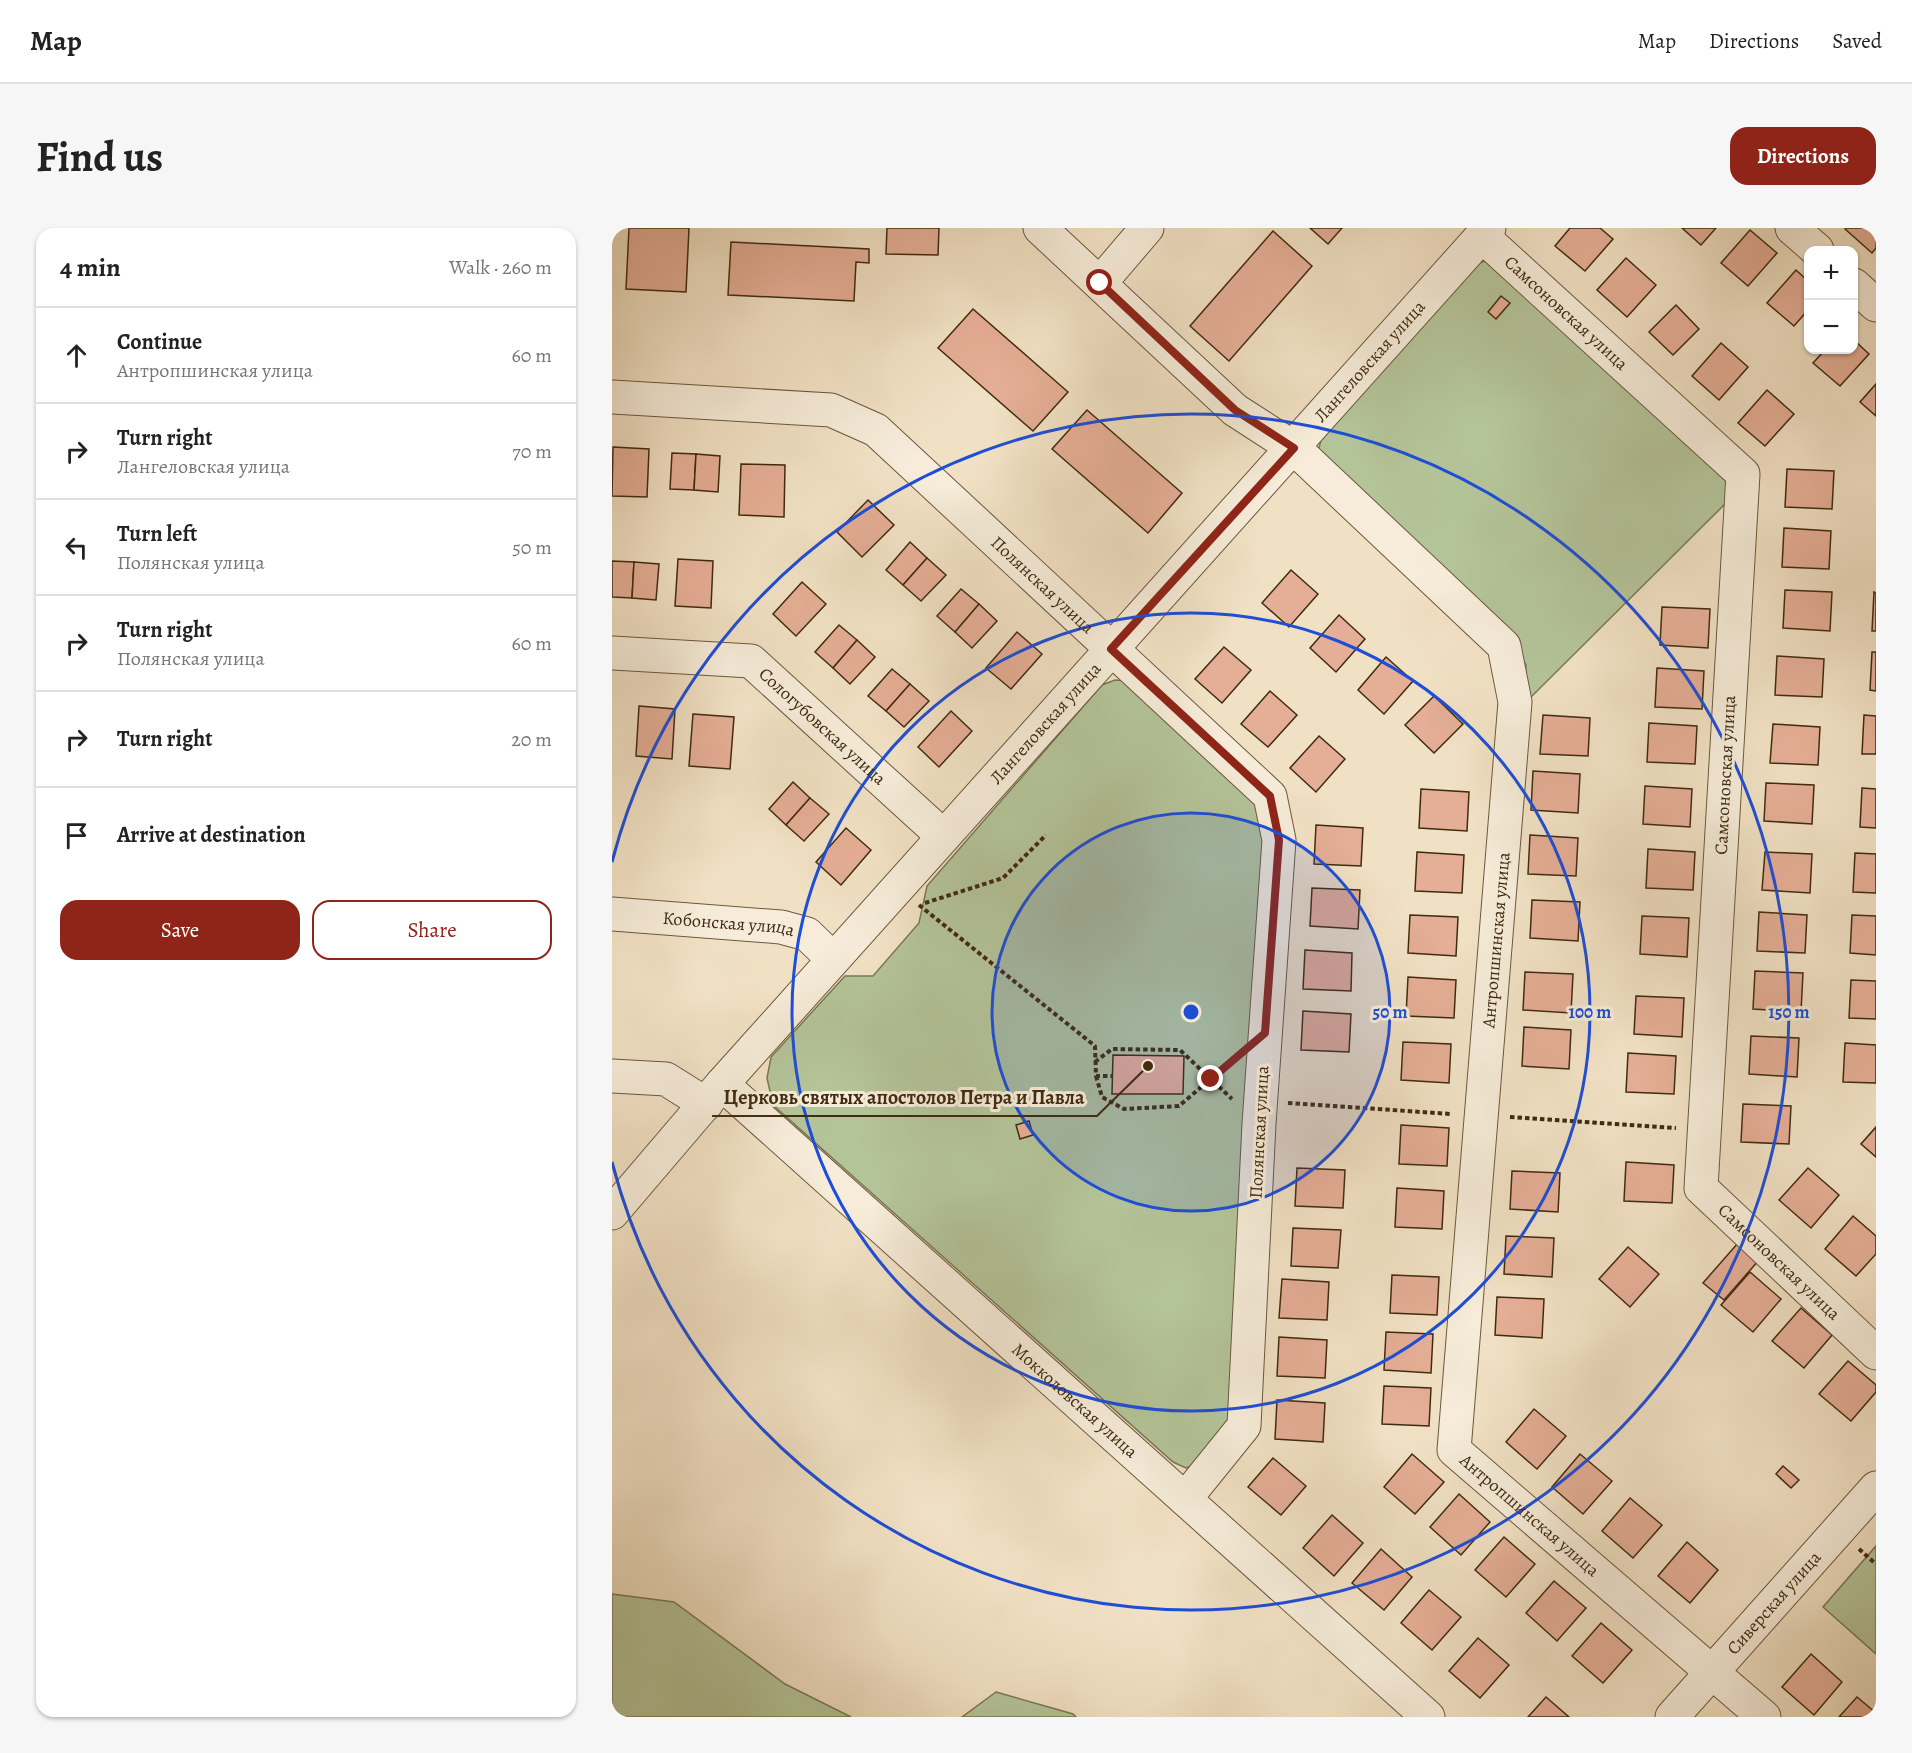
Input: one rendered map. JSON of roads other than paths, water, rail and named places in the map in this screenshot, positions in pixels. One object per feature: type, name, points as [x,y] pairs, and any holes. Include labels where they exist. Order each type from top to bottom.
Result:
[{"type":"street","name":"Антропшинская улица","points":[[1040,228],[1235,410],[1294,448],[1503,646],[1515,702],[1454,1450],[1764,1717]]},
{"type":"street","points":[[1100,283],[1147,228]]},
{"type":"street","points":[[1792,228],[1812,246]]},
{"type":"street","name":"Лангеловская улица","points":[[612,1213],[833,959],[908,896],[943,836],[1486,232]]},
{"type":"street","name":"Самсоновская улица","points":[[1486,232],[1743,474],[1701,1188],[1876,1353]]},
{"type":"street","points":[[1858,289],[1876,305]]},
{"type":"street","name":"Полянская улица","points":[[612,397],[831,410],[876,429],[1270,796],[1279,840],[1259,1124],[1244,1426],[1185,1499]]},
{"type":"street","name":"Сологубовская улица","points":[[612,653],[751,661],[943,836]]},
{"type":"street","name":"Кобонская улица","points":[[612,914],[780,927],[807,934],[833,959]]},
{"type":"street","name":"Мокколовская улица","points":[[612,1076],[666,1079],[714,1094],[1185,1499],[1428,1717]]},
{"type":"street","name":"Сиверская улица","points":[[1672,1717],[1876,1488]]},
{"type":"place","name":"Церковь святых апостолов Петра и Павла","points":[[1148,1066]]}]
